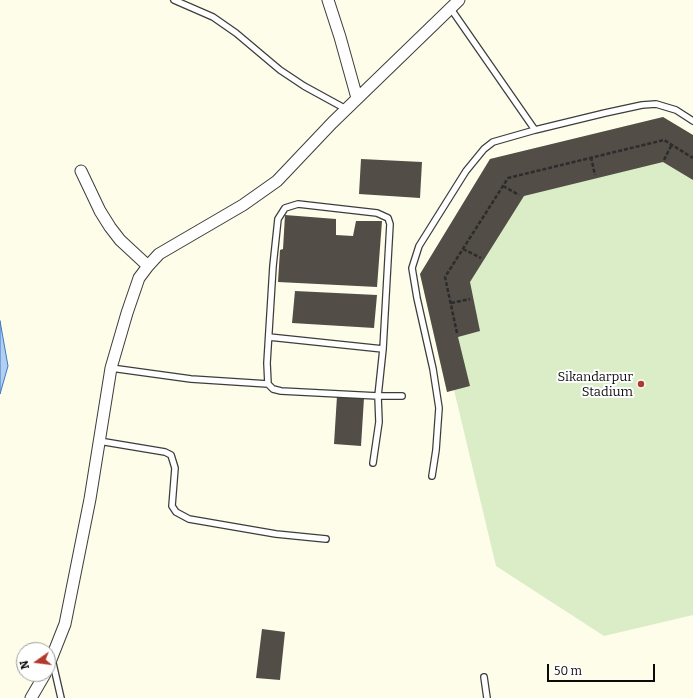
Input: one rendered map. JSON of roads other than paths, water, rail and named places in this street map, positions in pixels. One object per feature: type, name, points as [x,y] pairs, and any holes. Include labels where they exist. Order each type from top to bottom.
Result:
[{"type":"street","points":[[328,0],[357,98]]},
{"type":"street","points":[[56,647],[65,624],[70,604],[90,499],[111,368],[126,313],[139,278],[160,254],[176,243],[260,194],[293,165],[346,108],[456,3]]},
{"type":"street","points":[[81,171],[100,211],[110,227],[120,240],[148,266]]},
{"type":"street","points":[[31,698],[40,682]]},
{"type":"lane","points":[[174,0],[213,17],[236,33],[280,70],[304,86],[346,108]]},
{"type":"lane","points":[[456,3],[535,130]]},
{"type":"lane","points":[[432,476],[436,450],[439,408],[430,354],[414,288],[412,268],[414,257],[427,232],[455,188],[484,149],[498,141],[535,130],[634,107],[656,104],[676,110],[693,121]]},
{"type":"lane","points":[[268,384],[267,363],[278,219],[285,208],[298,204],[377,213],[388,218],[391,232],[383,349],[378,396],[379,422],[373,463]]},
{"type":"lane","points":[[270,337],[383,349]]},
{"type":"lane","points":[[111,368],[190,379],[268,384],[274,389],[281,391],[402,396]]},
{"type":"lane","points":[[99,441],[165,452],[171,455],[175,468],[172,506],[176,512],[189,519],[276,534],[326,539]]},
{"type":"lane","points":[[484,677],[487,698]]},
{"type":"lane","points":[[56,682],[61,698]]},
{"type":"water","points":[[0,321],[8,366],[0,394]]},
{"type":"place","name":"Sikandarpur Stadium","points":[[641,384]]}]
